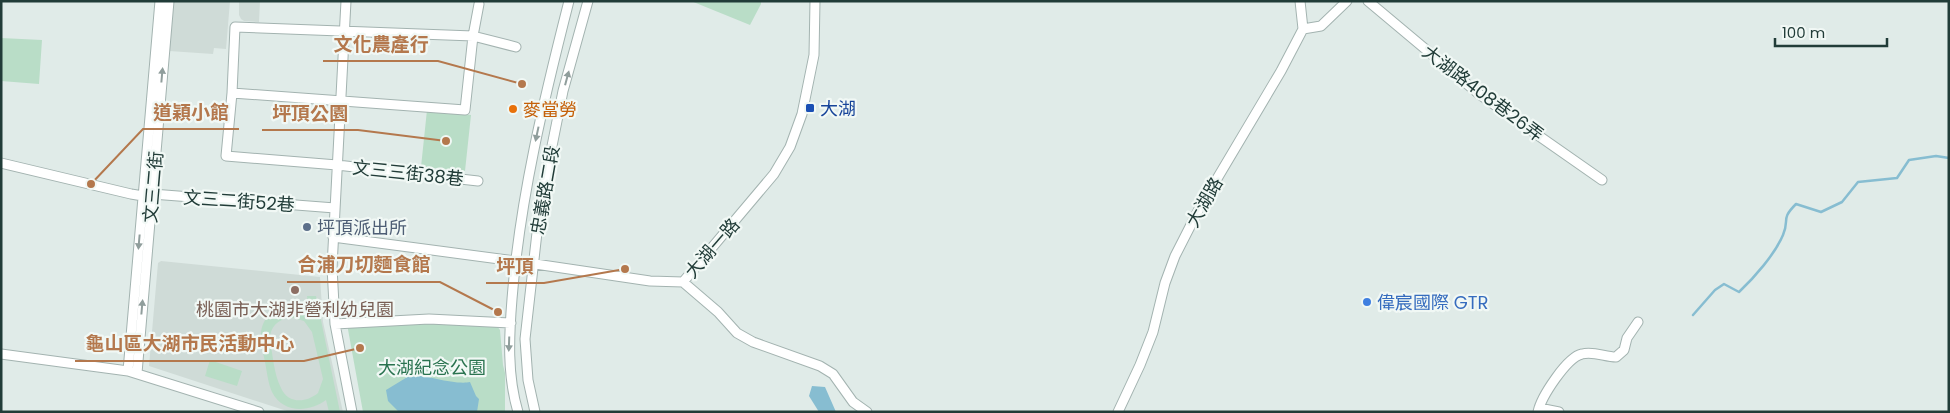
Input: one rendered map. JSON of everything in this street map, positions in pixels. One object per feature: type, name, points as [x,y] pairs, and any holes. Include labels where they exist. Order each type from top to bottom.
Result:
[{"type":"street","name":"文三二街","points":[[148,195],[160,1]]},
{"type":"street","name":"文三二街","points":[[132,372],[148,195],[169,1]]},
{"type":"street","points":[[346,1],[332,267],[335,324],[352,412]]},
{"type":"street","name":"忠義路二段","points":[[518,412],[509,350],[515,261],[534,145],[569,1]]},
{"type":"street","name":"忠義路二段","points":[[535,412],[528,380],[525,339],[540,206],[563,91],[588,1]]},
{"type":"street","name":"大湖一路","points":[[333,238],[515,261],[650,281],[683,282],[774,174],[790,147],[802,114],[814,55],[815,1]]},
{"type":"street","points":[[1300,1],[1303,29],[1322,26],[1347,1]]},
{"type":"street","name":"大湖路408巷26弄","points":[[1368,1],[1479,94],[1602,180]]},
{"type":"street","points":[[479,4],[473,36],[465,110],[232,93],[235,27],[473,36],[516,47]]},
{"type":"street","name":"大湖路","points":[[1118,412],[1140,366],[1153,332],[1175,256],[1199,209],[1281,71],[1303,29]]},
{"type":"street","name":"文三三街38巷","points":[[232,93],[226,156],[337,165],[478,181]]},
{"type":"street","name":"文三二街52巷","points":[[1,163],[131,194],[335,208]]},
{"type":"street","points":[[683,282],[718,312],[737,332],[753,342],[820,366],[833,374],[853,402],[867,412]]},
{"type":"street","points":[[335,324],[429,319],[510,323]]},
{"type":"street","points":[[1559,412],[1539,410],[1547,391],[1574,357],[1593,353],[1606,357],[1616,357],[1624,350],[1627,338],[1638,322]]},
{"type":"street","points":[[1,354],[132,372],[259,412]]},
{"type":"shaded area","points":[[173,1],[230,1],[226,49],[214,48],[213,54],[169,51]]},
{"type":"shaded area","points":[[239,1],[260,1],[259,22],[241,19],[239,15]]},
{"type":"shaded area","points":[[161,261],[320,277],[323,322],[343,412],[290,412],[149,366],[158,263]]},
{"type":"green space","points":[[691,1],[761,1],[761,4],[750,25]]},
{"type":"green space","points":[[1,38],[42,40],[39,84],[1,81]]},
{"type":"green space","points":[[427,110],[471,115],[465,171],[421,167]]},
{"type":"green space","points":[[307,296],[316,296],[340,412],[329,412],[326,400],[304,409],[289,407],[276,399],[272,392],[261,340],[263,323],[273,312],[286,307],[309,310]],"holes":[[[290,317],[304,321],[312,332],[323,379],[318,393],[308,399],[298,400],[288,397],[279,383],[274,365],[270,336],[272,328],[281,320]]]},
{"type":"green space","name":"大湖紀念公園","points":[[458,321],[497,326],[500,330],[505,373],[505,412],[363,412],[347,324]]},
{"type":"green space","points":[[210,360],[242,371],[237,386],[205,376]]},
{"type":"water","points":[[414,373],[450,382],[470,382],[479,399],[477,412],[399,412],[388,401],[386,390]]},
{"type":"water","points":[[812,386],[825,387],[836,412],[819,412],[809,396]]},
{"type":"waterway","points":[[1693,315],[1715,290],[1724,284],[1739,292],[1751,280],[1770,258],[1785,230],[1788,213],[1796,204],[1821,212],[1842,202],[1858,182],[1897,178],[1909,160],[1936,156],[1949,158]]},
{"type":"place","name":"文化農產行","points":[[522,84]]},
{"type":"place","name":"大湖","points":[[810,108]]},
{"type":"place","name":"麥當勞","points":[[513,109]]},
{"type":"place","name":"坪頂公園","points":[[446,141]]},
{"type":"place","name":"道穎小館","points":[[91,184]]},
{"type":"place","name":"坪頂派出所","points":[[307,227]]},
{"type":"place","name":"坪頂","points":[[625,269]]},
{"type":"place","name":"桃園市大湖非營利幼兒園","points":[[295,290]]},
{"type":"place","name":"偉宸國際 GTR","points":[[1367,302]]},
{"type":"place","name":"合浦刀切麵食館","points":[[498,312]]},
{"type":"place","name":"龜山區大湖市民活動中心","points":[[360,348]]}]
